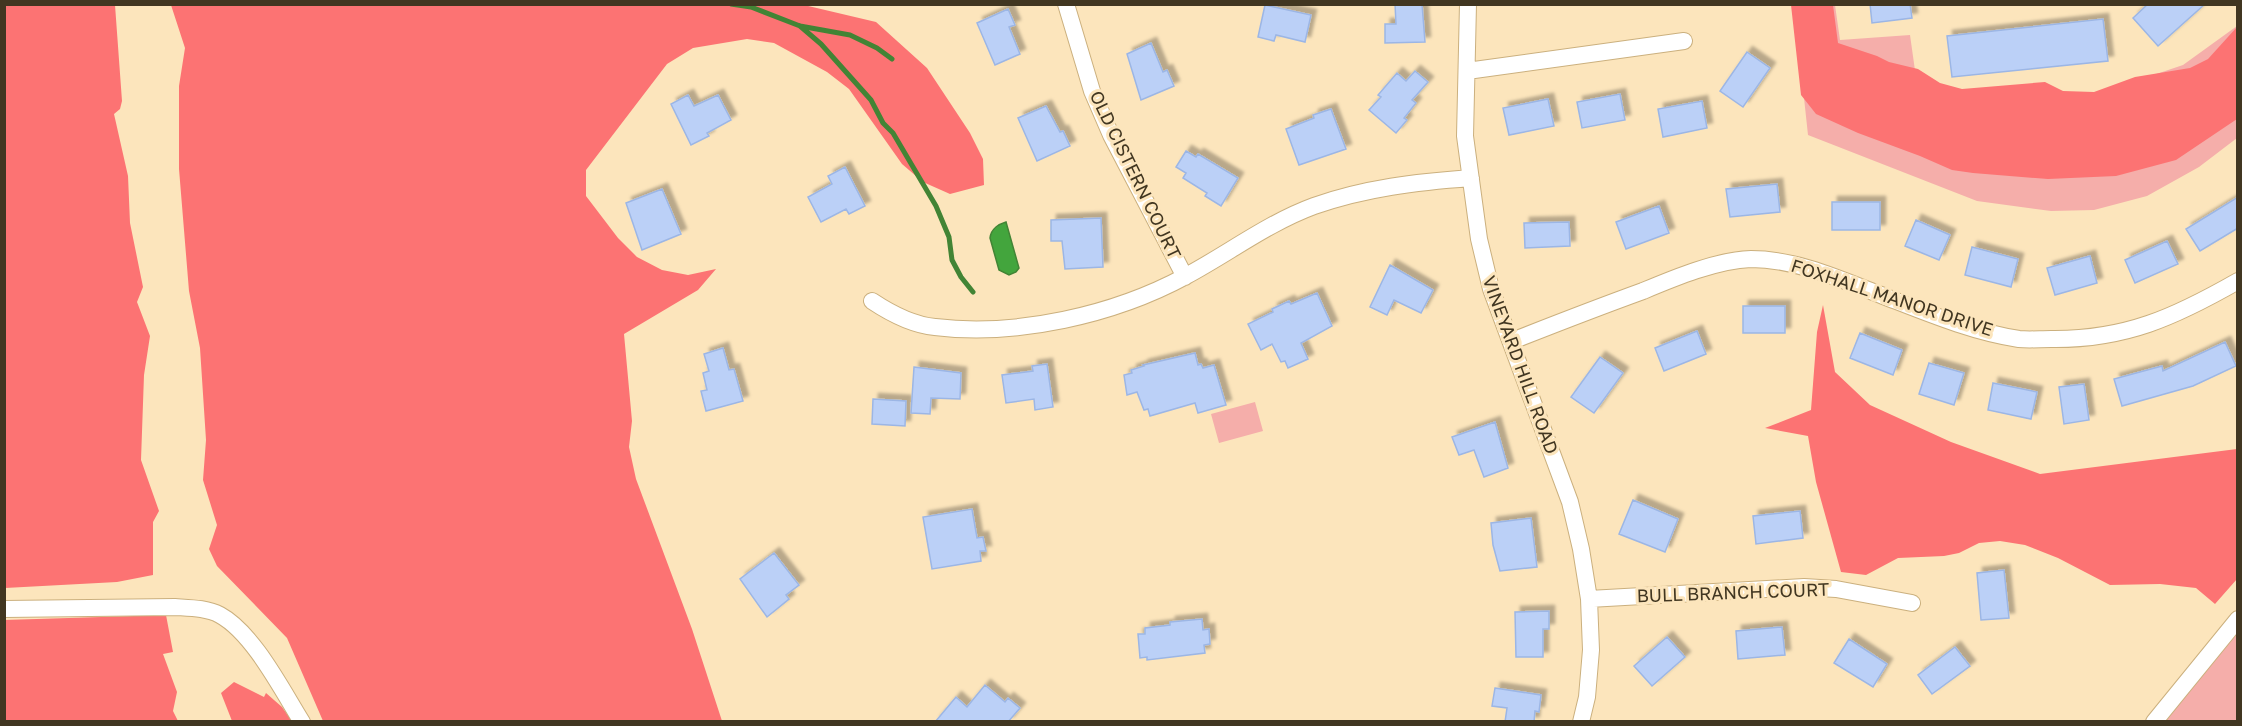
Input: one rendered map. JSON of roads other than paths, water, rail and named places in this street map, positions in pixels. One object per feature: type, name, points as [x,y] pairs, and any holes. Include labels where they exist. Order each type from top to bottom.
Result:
[{"type":"street","name":"OLD CISTERN COURT","points":[[1066,4],[1092,91],[1185,276]]},
{"type":"street","name":"VINEYARD HILL ROAD","points":[[1468,4],[1465,136],[1479,239],[1491,289],[1512,341],[1569,502],[1581,549],[1589,599],[1591,650],[1587,697],[1581,722]]},
{"type":"street","points":[[1467,71],[1684,41]]},
{"type":"street","points":[[872,301],[888,311],[933,327],[1014,328],[1059,321],[1141,296],[1185,276],[1266,228],[1312,207],[1350,194],[1382,188],[1471,178]]},
{"type":"street","name":"FOXHALL MANOR DRIVE","points":[[1512,341],[1676,278],[1749,259],[1781,261],[1828,275],[1924,312],[1974,328],[2020,339],[2072,339],[2113,335],[2156,323],[2204,300],[2238,280]]},
{"type":"street","name":"BULL BRANCH COURT","points":[[1589,599],[1804,586],[1836,589],[1912,603]]},
{"type":"street","points":[[4,609],[175,607],[197,608],[218,614],[232,622],[245,636],[302,722]]},
{"type":"street","points":[[2154,722],[2238,619]]},
{"type":"waterway","points":[[731,4],[751,7],[800,26],[850,35],[877,48],[892,59]]},
{"type":"waterway","points":[[800,26],[821,44],[871,100],[883,123],[893,133],[936,206],[949,237],[952,260],[961,277],[973,292]]}]
